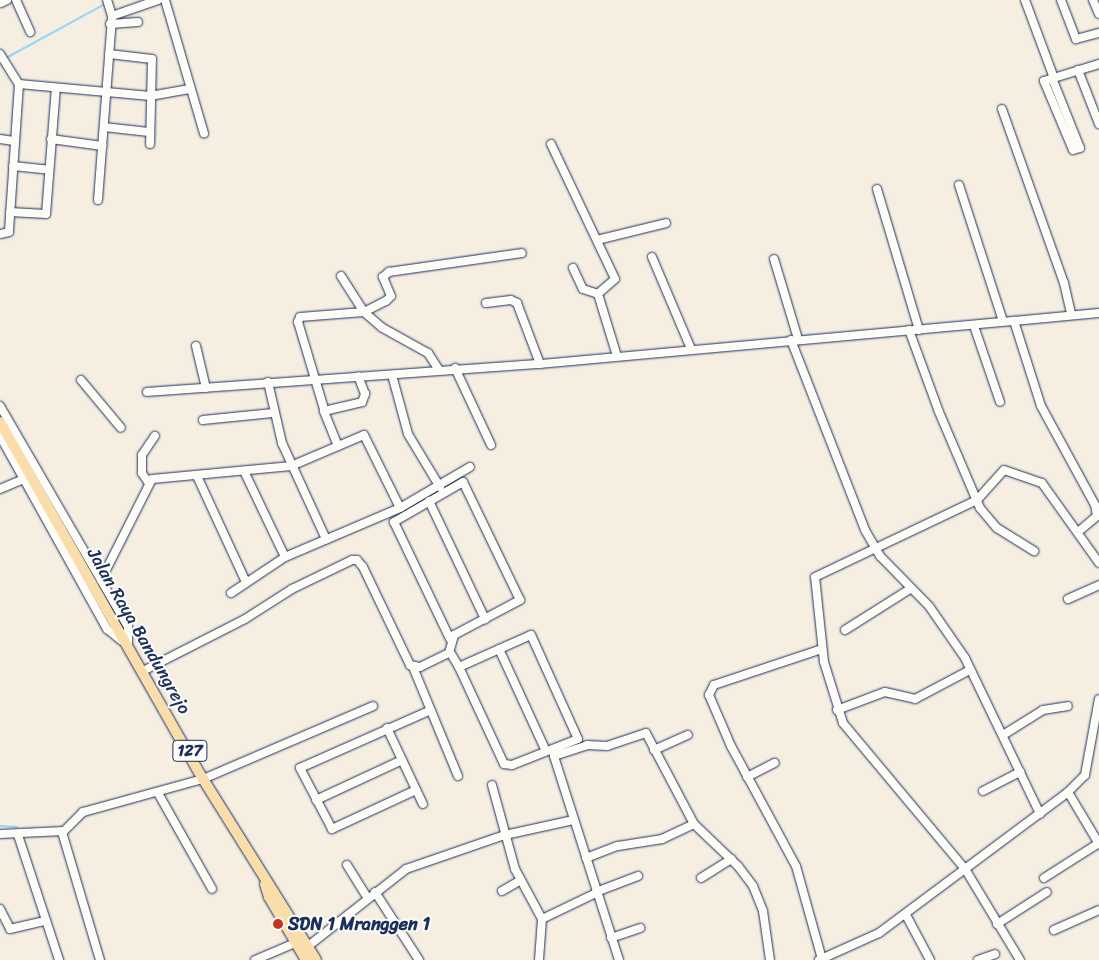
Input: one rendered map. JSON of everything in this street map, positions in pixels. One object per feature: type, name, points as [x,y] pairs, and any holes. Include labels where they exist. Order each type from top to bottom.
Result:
[{"type":"main road","name":"Jalan Raya Bandungrejo","points":[[0,422],[203,778],[265,883],[316,960]]},
{"type":"main road","name":"Jalan Raya Bandungrejo","points":[[265,883],[269,897],[306,960]]},
{"type":"street","points":[[16,0],[30,32]]},
{"type":"street","points":[[111,20],[158,0]]},
{"type":"street","points":[[165,0],[189,89],[204,132]]},
{"type":"street","points":[[1025,0],[1053,78],[1080,148],[1073,150],[1044,80],[1053,78],[1099,64]]},
{"type":"street","points":[[1061,0],[1076,39],[1099,33]]},
{"type":"street","points":[[1093,0],[1099,14]]},
{"type":"street","points":[[98,200],[111,20],[108,3]]},
{"type":"street","points":[[111,20],[138,22]]},
{"type":"street","points":[[0,54],[11,67],[19,84],[14,141],[10,232],[0,234]]},
{"type":"street","points":[[109,54],[152,59],[150,144]]},
{"type":"street","points":[[1078,70],[1099,124]]},
{"type":"street","points":[[19,84],[150,96],[189,89]]},
{"type":"street","points":[[10,212],[46,214],[56,88]]},
{"type":"street","points":[[1002,109],[1064,283],[1071,314]]},
{"type":"street","points":[[104,127],[149,132]]},
{"type":"street","points":[[0,139],[14,141]]},
{"type":"street","points":[[51,139],[103,146]]},
{"type":"street","points":[[551,144],[615,282],[598,294]]},
{"type":"street","points":[[13,166],[49,170]]},
{"type":"street","points":[[959,185],[1003,321]]},
{"type":"street","points":[[877,189],[919,330]]},
{"type":"street","points":[[597,240],[666,223]]},
{"type":"street","points":[[338,446],[324,409],[298,318],[364,312],[389,299],[383,277],[389,272],[522,253]]},
{"type":"street","points":[[652,257],[691,349]]},
{"type":"street","points":[[774,259],[795,340],[846,489],[875,549],[938,618],[970,670],[1003,734],[1040,814]]},
{"type":"street","points":[[573,268],[583,289],[598,294]]},
{"type":"street","points":[[340,276],[364,312],[381,327],[428,353],[439,370]]},
{"type":"street","points":[[598,294],[617,356]]},
{"type":"street","points":[[486,303],[511,300],[517,303],[540,364]]},
{"type":"street","points":[[147,392],[268,382],[316,381],[455,368],[540,364],[691,349],[974,326],[1071,314],[1097,313],[1099,322]]},
{"type":"street","points":[[1014,321],[1041,406],[1095,505],[1097,516],[1078,532]]},
{"type":"street","points":[[974,326],[1000,402]]},
{"type":"street","points":[[909,330],[977,500],[993,524],[1034,551]]},
{"type":"street","points":[[196,346],[206,388]]},
{"type":"street","points":[[455,368],[491,445]]},
{"type":"street","points":[[392,375],[408,434],[440,487]]},
{"type":"street","points":[[324,409],[353,407],[362,402],[365,394],[358,376]]},
{"type":"street","points":[[81,380],[121,428]]},
{"type":"street","points":[[268,382],[273,413],[291,466],[326,539]]},
{"type":"street","points":[[0,406],[128,627],[128,645]]},
{"type":"street","points":[[203,420],[273,413]]},
{"type":"street","points":[[148,482],[291,466],[361,435],[366,438],[400,508]]},
{"type":"street","points":[[0,436],[107,628],[128,645]]},
{"type":"street","points":[[148,482],[142,473],[142,455],[155,436]]},
{"type":"street","points":[[231,593],[285,557],[400,508],[440,487],[470,467]]},
{"type":"street","points":[[244,471],[285,557]]},
{"type":"street","points":[[1020,960],[965,869],[849,735],[837,710],[822,649],[816,574],[875,549],[977,500],[999,473],[1011,471],[1042,483],[1099,563]]},
{"type":"street","points":[[197,476],[246,582]]},
{"type":"street","points":[[0,489],[24,479]]},
{"type":"street","points":[[101,580],[148,482]]},
{"type":"street","points":[[450,639],[518,603],[518,592],[463,482],[398,517],[394,527],[450,639],[450,652],[504,764],[512,765],[579,737],[533,637],[459,668]]},
{"type":"street","points":[[429,501],[485,619]]},
{"type":"street","points":[[143,672],[245,619],[292,588],[340,564],[357,560],[413,667],[458,776]]},
{"type":"street","points":[[1068,599],[1099,585]]},
{"type":"street","points":[[845,630],[910,589]]},
{"type":"street","points":[[822,649],[761,666],[711,688],[709,695],[747,777],[796,866],[821,959],[879,933],[906,915],[1068,792],[1085,775],[1099,699]]},
{"type":"street","points":[[499,650],[546,751]]},
{"type":"street","points":[[413,667],[450,652]]},
{"type":"street","points":[[837,710],[885,692],[915,699],[970,670]]},
{"type":"street","points":[[0,834],[18,835],[62,832],[83,812],[158,793],[203,778],[373,706]]},
{"type":"street","points":[[1003,734],[1043,710],[1068,706]]},
{"type":"street","points":[[416,790],[332,829],[316,800],[301,766],[431,710]]},
{"type":"street","points":[[387,728],[423,804]]},
{"type":"street","points":[[619,960],[554,756],[587,745],[607,746],[646,733],[694,824],[732,859],[761,904],[770,960]]},
{"type":"street","points":[[654,750],[688,735]]},
{"type":"street","points":[[316,800],[402,760]]},
{"type":"street","points":[[747,777],[775,764]]},
{"type":"street","points":[[983,791],[1020,772]]},
{"type":"street","points":[[492,784],[521,880],[542,919],[539,960]]},
{"type":"street","points":[[1044,878],[1099,843],[1068,792]]},
{"type":"street","points":[[158,793],[212,889]]},
{"type":"street","points":[[307,947],[406,869],[506,835],[573,820]]},
{"type":"street","points":[[586,858],[618,846],[662,839],[694,824]]},
{"type":"street","points":[[62,832],[100,960]]},
{"type":"street","points":[[18,835],[59,960]]},
{"type":"street","points":[[701,878],[732,859]]},
{"type":"street","points":[[346,866],[368,898]]},
{"type":"street","points":[[542,919],[596,892],[638,876]]},
{"type":"street","points":[[502,891],[521,880]]},
{"type":"street","points":[[376,892],[419,960]]},
{"type":"street","points":[[997,924],[1047,892]]},
{"type":"street","points":[[0,909],[10,929],[46,921]]},
{"type":"street","points":[[1054,930],[1099,910]]},
{"type":"street","points":[[906,915],[930,960]]},
{"type":"street","points":[[611,938],[640,928]]},
{"type":"street","points":[[255,960],[295,943]]},
{"type":"street","points":[[978,960],[995,954]]},
{"type":"waterway","points":[[6,58],[105,4]]},
{"type":"waterway","points":[[0,826],[17,827]]},
{"type":"place","name":"SDN 1 Mranggen 1","points":[[278,924]]}]
